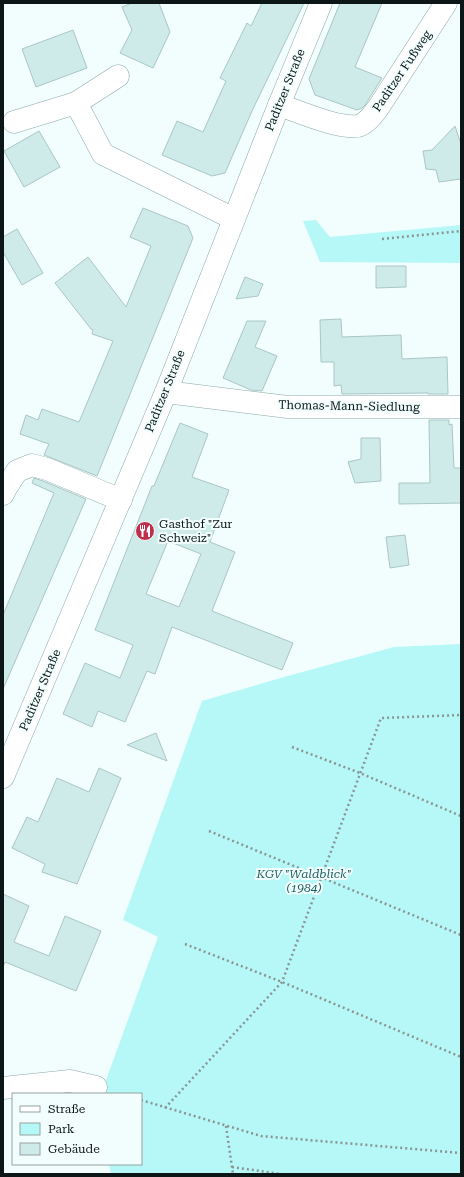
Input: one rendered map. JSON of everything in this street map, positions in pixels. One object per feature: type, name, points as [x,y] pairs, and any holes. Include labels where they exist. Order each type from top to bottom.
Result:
[{"type":"street","name":"Paditzer Straße","points":[[3,777],[166,392],[279,105],[321,3]]},
{"type":"street","name":"Paditzer Fußweg","points":[[279,105],[340,125],[359,126],[372,117],[446,3]]},
{"type":"street","points":[[14,122],[76,103],[118,76]]},
{"type":"street","points":[[76,103],[103,154],[234,219]]},
{"type":"street","name":"Thomas-Mann-Siedlung","points":[[166,392],[288,407],[461,407]]},
{"type":"street","points":[[3,494],[17,471],[32,465],[47,469],[121,500]]},
{"type":"street","points":[[3,1088],[70,1082],[96,1087]]},
{"type":"path","points":[[382,239],[461,231]]},
{"type":"path","points":[[165,1108],[282,982],[380,718],[461,715]]},
{"type":"path","points":[[292,747],[360,773],[461,816]]},
{"type":"path","points":[[209,831],[461,935]]},
{"type":"path","points":[[185,944],[282,982],[461,1057]]},
{"type":"path","points":[[142,1100],[261,1136],[461,1153]]},
{"type":"path","points":[[226,1126],[233,1174]]},
{"type":"path","points":[[232,1167],[281,1174]]},
{"type":"green space","points":[[316,220],[330,237],[461,225],[461,263],[320,262],[303,221]]},
{"type":"green space","name":"KGV \"Waldblick\" (1984)","points":[[461,644],[461,1174],[111,1174],[109,1165],[142,1165],[142,1093],[101,1093],[158,937],[123,920],[202,701],[394,647]]},
{"type":"building","points":[[132,3],[159,3],[170,32],[153,68],[120,53],[132,30],[122,7]]},
{"type":"building","points":[[262,3],[304,3],[252,111],[225,173],[212,176],[162,155],[177,121],[203,132],[226,81],[220,78],[247,23],[251,26]]},
{"type":"building","points":[[340,3],[382,3],[355,67],[382,78],[365,105],[357,110],[315,95],[309,79]]},
{"type":"building","points":[[73,30],[87,68],[36,87],[22,49]]},
{"type":"building","points":[[455,126],[461,144],[461,179],[439,182],[436,170],[426,169],[423,151],[432,150]]},
{"type":"building","points":[[39,131],[60,167],[24,187],[4,151]]},
{"type":"building","points":[[143,208],[188,226],[193,238],[97,476],[44,455],[49,444],[20,434],[26,415],[38,420],[42,409],[79,422],[113,341],[92,334],[93,330],[55,283],[88,257],[126,307],[151,246],[130,237]]},
{"type":"building","points":[[17,229],[43,273],[22,285],[3,252],[3,237]]},
{"type":"building","points":[[376,266],[406,266],[406,287],[376,288]]},
{"type":"building","points":[[245,277],[263,284],[258,296],[236,299]]},
{"type":"building","points":[[341,319],[342,337],[401,335],[402,359],[447,357],[448,394],[342,394],[341,385],[334,386],[334,362],[321,362],[320,320]]},
{"type":"building","points":[[247,321],[266,321],[255,347],[277,356],[262,391],[251,390],[223,378]]},
{"type":"building","points":[[429,420],[449,420],[449,425],[452,424],[454,468],[461,468],[461,503],[399,504],[399,483],[430,483]]},
{"type":"building","points":[[180,423],[208,434],[192,477],[229,490],[210,542],[235,552],[212,611],[293,643],[282,670],[172,627],[155,674],[147,671],[125,722],[98,711],[92,727],[63,714],[85,663],[120,678],[133,645],[95,630],[152,486],[154,486]],"holes":[[[168,541],[201,554],[179,607],[146,594]]]},
{"type":"building","points":[[361,438],[380,438],[381,481],[355,483],[348,462],[361,459]]},
{"type":"building","points":[[34,478],[86,499],[3,689],[3,615],[54,493],[32,483]]},
{"type":"building","points":[[405,535],[409,565],[390,568],[386,537]]},
{"type":"building","points":[[156,733],[167,761],[127,745]]},
{"type":"building","points":[[99,768],[121,778],[77,884],[42,872],[45,864],[12,848],[27,817],[38,822],[57,778],[89,792]]},
{"type":"building","points":[[3,894],[29,906],[14,942],[49,956],[65,916],[101,931],[76,991],[5,962],[3,967]]},
{"type":"place","name":"Gasthof \"Zur Schweiz\"","points":[[145,531]]}]
